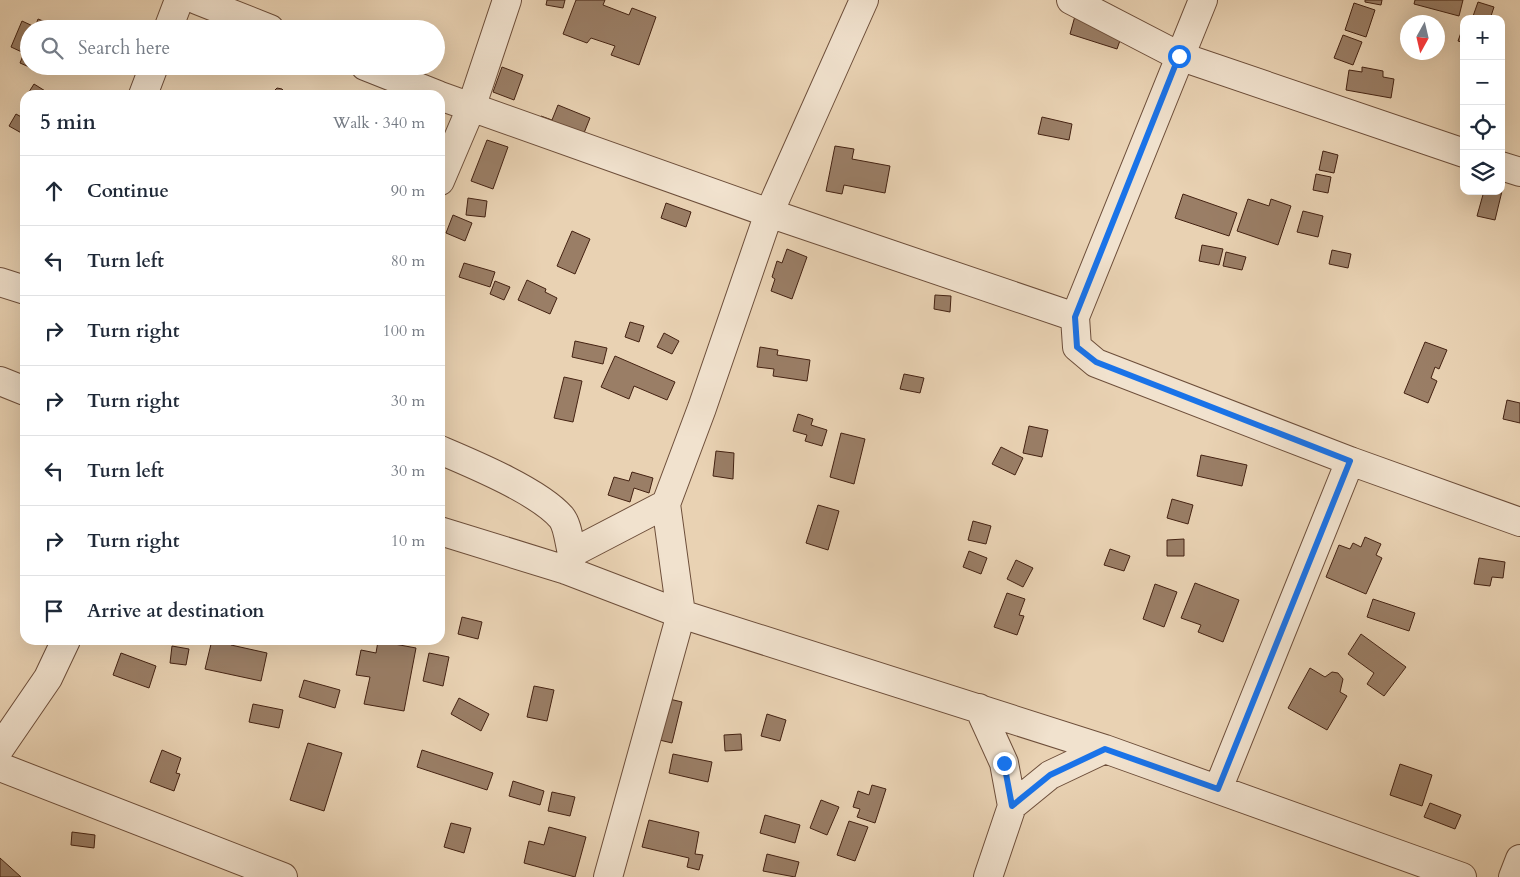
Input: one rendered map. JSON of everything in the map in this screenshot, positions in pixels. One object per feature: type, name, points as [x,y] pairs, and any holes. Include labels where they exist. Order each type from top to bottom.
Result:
[{"type":"street","points":[[171,20],[179,0]]},
{"type":"street","points":[[198,0],[248,20]]},
{"type":"street","points":[[445,170],[471,108],[507,0]]},
{"type":"street","points":[[608,877],[681,614],[666,504],[702,408],[769,213],[864,0]]},
{"type":"street","points":[[1070,0],[1179,56],[1460,152]]},
{"type":"street","points":[[1203,0],[1075,317],[1077,347],[1096,362],[1350,461],[1520,522]]},
{"type":"street","points":[[145,90],[151,75]]},
{"type":"street","points":[[387,75],[424,90]]},
{"type":"street","points":[[445,98],[769,213],[1075,317]]},
{"type":"street","points":[[1505,167],[1520,172]]},
{"type":"street","points":[[0,282],[20,288]]},
{"type":"street","points":[[0,381],[20,389]]},
{"type":"street","points":[[445,452],[485,469],[546,504],[562,518],[569,562]]},
{"type":"street","points":[[1218,789],[1350,461]]},
{"type":"street","points":[[569,562],[666,504]]},
{"type":"street","points":[[445,532],[569,562],[681,614],[1105,749],[1462,877]]},
{"type":"street","points":[[0,748],[48,678],[64,645]]},
{"type":"street","points":[[979,708],[1004,763],[1012,806],[988,877]]},
{"type":"street","points":[[1012,806],[1050,775],[1105,749]]},
{"type":"street","points":[[0,767],[268,875]]},
{"type":"street","points":[[1513,877],[1520,859]]},
{"type":"building","points":[[547,0],[565,0],[563,8],[546,5]]},
{"type":"building","points":[[576,0],[605,0],[603,5],[629,15],[632,8],[656,17],[639,65],[611,55],[615,46],[591,38],[587,43],[563,34]]},
{"type":"building","points":[[1365,0],[1382,0],[1381,5],[1365,2]]},
{"type":"building","points":[[1415,0],[1463,0],[1459,16],[1414,4]]},
{"type":"building","points":[[1478,2],[1494,7],[1491,15],[1473,15]]},
{"type":"building","points":[[1354,3],[1375,10],[1366,37],[1345,30]]},
{"type":"building","points":[[1075,16],[1123,32],[1117,49],[1070,34]]},
{"type":"building","points":[[20,26],[20,51],[11,47]]},
{"type":"building","points":[[1343,35],[1362,42],[1353,65],[1334,58]]},
{"type":"building","points":[[502,67],[523,75],[514,100],[493,92]]},
{"type":"building","points":[[1362,67],[1383,71],[1383,77],[1394,79],[1391,98],[1346,90],[1349,70],[1362,72]]},
{"type":"building","points":[[34,84],[44,90],[30,90]]},
{"type":"building","points":[[558,105],[590,118],[580,143],[537,126],[541,116],[552,120]]},
{"type":"building","points":[[16,114],[20,116],[20,132],[9,126]]},
{"type":"building","points":[[1042,117],[1072,124],[1069,140],[1038,134]]},
{"type":"building","points":[[487,140],[508,147],[493,189],[471,181]]},
{"type":"building","points":[[835,146],[854,149],[852,159],[890,166],[885,193],[844,185],[842,194],[826,191]]},
{"type":"building","points":[[1323,151],[1338,155],[1334,173],[1319,170]]},
{"type":"building","points":[[1316,174],[1331,177],[1328,193],[1313,190]]},
{"type":"building","points":[[1183,194],[1237,213],[1229,236],[1175,218]]},
{"type":"building","points":[[1483,195],[1501,195],[1495,220],[1477,216]]},
{"type":"building","points":[[468,198],[487,201],[485,217],[466,215]]},
{"type":"building","points":[[1248,199],[1269,206],[1271,199],[1291,206],[1278,245],[1237,231]]},
{"type":"building","points":[[666,203],[691,212],[686,227],[661,218]]},
{"type":"building","points":[[1303,211],[1323,216],[1318,237],[1297,232]]},
{"type":"building","points":[[453,215],[472,223],[465,241],[446,233]]},
{"type":"building","points":[[572,231],[590,239],[575,274],[557,266]]},
{"type":"building","points":[[1202,245],[1223,249],[1219,265],[1199,261]]},
{"type":"building","points":[[787,249],[807,257],[792,299],[771,291],[775,279],[772,277],[777,261],[782,263]]},
{"type":"building","points":[[1332,250],[1351,254],[1348,268],[1329,264]]},
{"type":"building","points":[[1226,252],[1246,257],[1242,270],[1223,266]]},
{"type":"building","points":[[464,263],[495,272],[490,287],[459,277]]},
{"type":"building","points":[[527,280],[546,289],[545,292],[557,298],[550,314],[518,300]]},
{"type":"building","points":[[495,281],[510,287],[504,300],[490,294]]},
{"type":"building","points":[[935,295],[951,296],[950,312],[934,309]]},
{"type":"building","points":[[630,322],[644,326],[639,342],[625,337]]},
{"type":"building","points":[[664,333],[679,341],[672,354],[657,347]]},
{"type":"building","points":[[575,341],[607,348],[603,364],[572,357]]},
{"type":"building","points":[[1425,342],[1447,350],[1439,369],[1435,367],[1431,378],[1437,381],[1428,403],[1404,393]]},
{"type":"building","points":[[760,347],[778,350],[777,355],[810,360],[807,381],[773,376],[774,369],[757,367]]},
{"type":"building","points":[[615,356],[675,382],[667,400],[634,386],[629,399],[601,387]]},
{"type":"building","points":[[904,374],[924,378],[920,393],[900,389]]},
{"type":"building","points":[[564,377],[582,381],[573,422],[554,418]]},
{"type":"building","points":[[1507,400],[1520,403],[1520,423],[1503,419]]},
{"type":"building","points":[[798,414],[813,419],[811,425],[827,430],[822,446],[805,441],[807,435],[793,431]]},
{"type":"building","points":[[1029,426],[1048,430],[1042,457],[1023,453]]},
{"type":"building","points":[[841,433],[865,439],[854,484],[830,477]]},
{"type":"building","points":[[1001,447],[1023,458],[1015,475],[992,464]]},
{"type":"building","points":[[716,451],[734,453],[733,479],[713,476]]},
{"type":"building","points":[[1201,455],[1247,465],[1242,486],[1197,476]]},
{"type":"building","points":[[632,472],[653,478],[649,493],[634,488],[630,502],[608,495],[614,477],[629,481]]},
{"type":"building","points":[[1172,499],[1193,505],[1188,524],[1167,518]]},
{"type":"building","points":[[818,505],[839,511],[828,550],[806,543]]},
{"type":"building","points":[[973,521],[991,526],[986,544],[968,540]]},
{"type":"building","points":[[1365,537],[1381,544],[1376,555],[1382,558],[1366,594],[1326,577],[1339,545],[1350,549],[1353,543],[1361,547]]},
{"type":"building","points":[[1184,539],[1184,556],[1167,556],[1167,540]]},
{"type":"building","points":[[1110,549],[1130,556],[1124,571],[1104,565]]},
{"type":"building","points":[[969,551],[987,558],[981,574],[963,567]]},
{"type":"building","points":[[1479,558],[1505,562],[1503,578],[1492,577],[1490,586],[1474,584]]},
{"type":"building","points":[[1016,560],[1033,568],[1023,587],[1007,579]]},
{"type":"building","points":[[1195,583],[1239,600],[1223,642],[1198,632],[1201,625],[1181,618]]},
{"type":"building","points":[[1155,584],[1177,592],[1164,627],[1143,619]]},
{"type":"building","points":[[1007,593],[1025,599],[1019,615],[1024,616],[1017,635],[994,627]]},
{"type":"building","points":[[1373,599],[1415,613],[1409,631],[1367,617]]},
{"type":"building","points":[[462,617],[482,622],[478,639],[458,634]]},
{"type":"building","points":[[1361,634],[1406,667],[1384,696],[1367,684],[1374,673],[1348,654]]},
{"type":"building","points":[[211,645],[231,645],[267,653],[261,681],[205,669]]},
{"type":"building","points":[[377,645],[400,645],[416,648],[404,711],[364,704],[370,677],[356,675],[361,650],[376,653]]},
{"type":"building","points":[[172,646],[189,649],[186,665],[170,663]]},
{"type":"building","points":[[121,653],[156,666],[149,688],[113,675]]},
{"type":"building","points":[[429,653],[449,657],[443,686],[423,681]]},
{"type":"building","points":[[1310,668],[1325,677],[1332,672],[1338,673],[1343,679],[1340,692],[1347,696],[1327,730],[1288,708]]},
{"type":"building","points":[[304,680],[340,690],[335,708],[299,697]]},
{"type":"building","points":[[534,686],[554,690],[547,721],[527,717]]},
{"type":"building","points":[[661,697],[682,702],[672,743],[651,738]]},
{"type":"building","points":[[459,698],[489,714],[481,731],[451,714]]},
{"type":"building","points":[[253,704],[283,710],[279,728],[249,722]]},
{"type":"building","points":[[767,714],[786,720],[780,741],[761,736]]},
{"type":"building","points":[[741,734],[742,750],[725,751],[724,735]]},
{"type":"building","points":[[308,743],[342,753],[324,811],[290,800]]},
{"type":"building","points":[[162,750],[181,758],[176,773],[180,774],[174,791],[150,782]]},
{"type":"building","points":[[422,750],[493,773],[487,790],[417,767]]},
{"type":"building","points":[[673,754],[712,762],[708,782],[669,773]]},
{"type":"building","points":[[1400,764],[1432,775],[1422,806],[1390,795]]},
{"type":"building","points":[[513,781],[544,791],[540,805],[509,796]]},
{"type":"building","points":[[872,785],[886,789],[875,823],[857,817],[860,809],[853,807],[858,791],[869,795]]},
{"type":"building","points":[[552,792],[575,797],[570,816],[548,811]]},
{"type":"building","points":[[821,800],[839,807],[827,835],[810,828]]},
{"type":"building","points":[[1430,803],[1461,815],[1455,829],[1424,817]]},
{"type":"building","points":[[765,815],[800,825],[795,843],[760,833]]},
{"type":"building","points":[[649,820],[699,832],[695,854],[703,855],[699,870],[687,867],[689,858],[642,847]]},
{"type":"building","points":[[849,821],[868,827],[855,861],[837,855]]},
{"type":"building","points":[[451,823],[471,828],[464,853],[444,847]]},
{"type":"building","points":[[549,827],[586,837],[575,877],[524,863],[529,841],[544,845]]},
{"type":"building","points":[[72,832],[95,835],[94,848],[71,845]]},
{"type":"building","points":[[767,854],[799,862],[795,877],[763,871]]},
{"type":"building","points":[[0,858],[21,877],[0,877]]},
{"type":"route","points":[[1004,763],[1012,806],[1050,775],[1105,749],[1218,789],[1350,461],[1096,362],[1077,347],[1075,317],[1179,56]]}]
